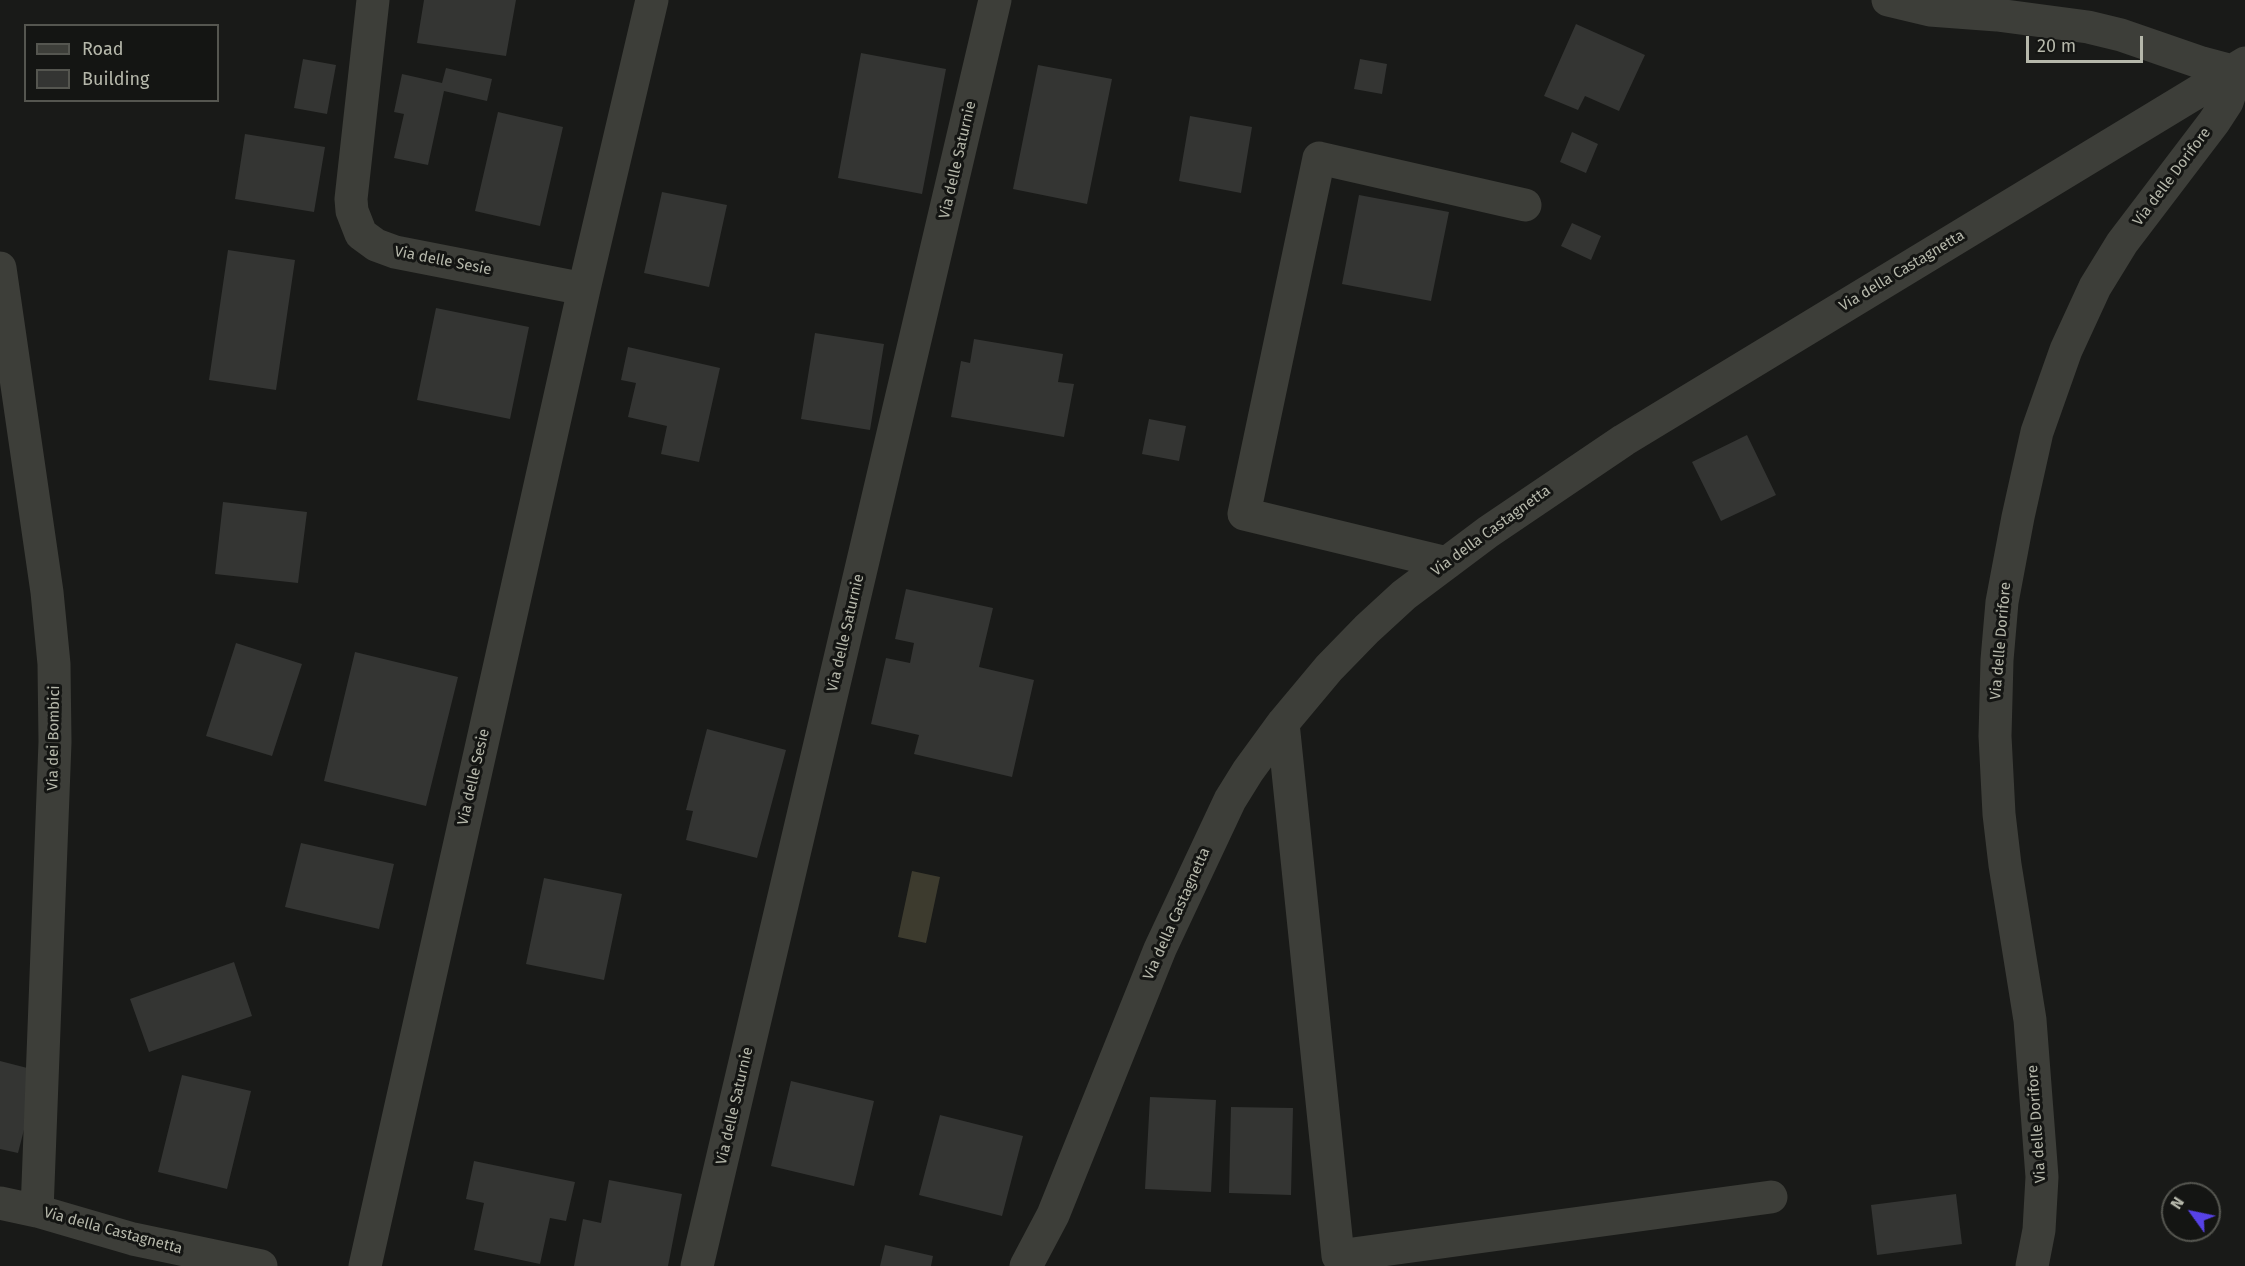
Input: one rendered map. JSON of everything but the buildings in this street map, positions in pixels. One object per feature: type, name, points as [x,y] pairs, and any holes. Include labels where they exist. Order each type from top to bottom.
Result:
[{"type":"street","name":"Via delle Sesie","points":[[373,0],[351,199],[352,211],[361,234],[376,245],[395,252],[584,289]]},
{"type":"street","name":"Via delle Sesie","points":[[364,1266],[584,289],[652,0]]},
{"type":"street","name":"Via delle Saturnie","points":[[698,1266],[995,0]]},
{"type":"street","points":[[1888,0],[1930,10],[1997,15],[2088,27],[2121,35],[2191,60],[2238,67]]},
{"type":"street","name":"Via della Castagnetta","points":[[1026,1266],[1053,1215],[1180,904],[1230,800],[1283,723],[1329,668],[1367,629],[1404,595],[1531,501],[1624,440],[2238,67]]},
{"type":"street","name":"Via delle Dorifore","points":[[2032,1266],[2039,1230],[2042,1177],[2030,1020],[2005,866],[1998,795],[1995,736],[1997,660],[2002,603],[2037,432],[2070,341],[2095,287],[2122,243],[2227,102],[2238,67]]},
{"type":"street","points":[[1447,563],[1244,514],[1319,158],[1525,205]]},
{"type":"street","name":"Via dei Bombici","points":[[0,268],[47,592],[54,664],[55,742],[37,1211]]},
{"type":"street","points":[[1283,723],[1338,1256],[1771,1197]]},
{"type":"street","name":"Via della Castagnetta","points":[[0,1203],[37,1211],[137,1253],[261,1266]]},
{"type":"shaded area","points":[[912,871],[940,877],[926,943],[898,937]]}]
